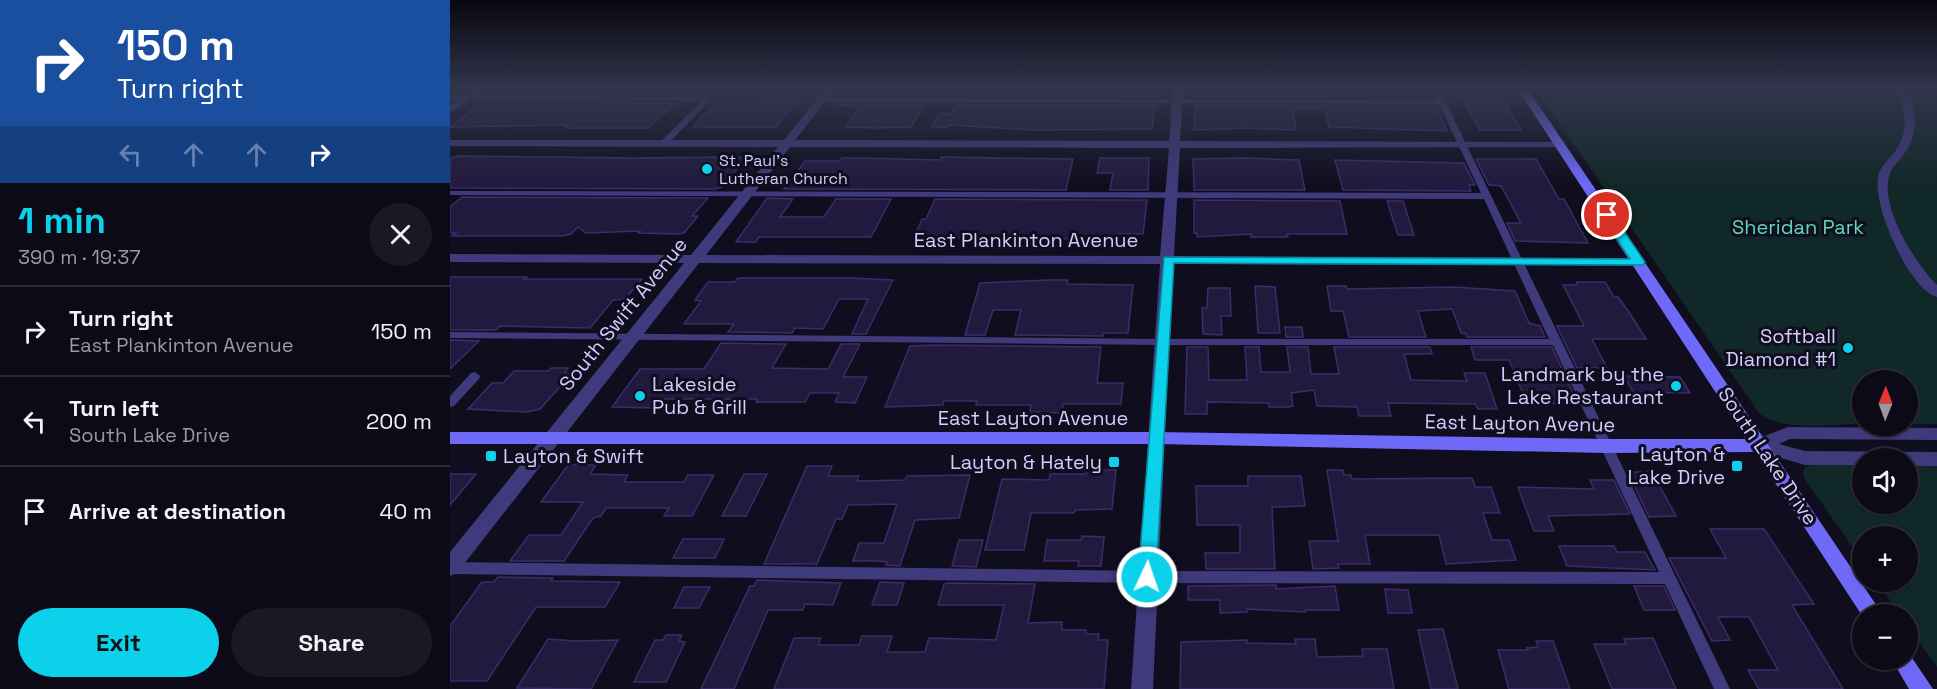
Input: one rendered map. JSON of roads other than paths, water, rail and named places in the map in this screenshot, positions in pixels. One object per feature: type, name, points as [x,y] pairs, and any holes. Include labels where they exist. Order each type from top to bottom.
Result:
[{"type":"main road","name":"South Lake Drive","points":[[1543,120],[1866,604]]},
{"type":"main road","name":"East Layton Avenue","points":[[450,438],[1155,438],[1606,446],[1761,445]]},
{"type":"main road","points":[[1910,670],[1922,689]]},
{"type":"street","name":"South Swift Avenue","points":[[450,567],[806,120]]},
{"type":"street","points":[[1142,689],[1155,438],[1176,120]]},
{"type":"street","points":[[1911,120],[1902,149],[1892,160],[1883,179],[1886,211],[1903,249],[1937,293]]},
{"type":"street","points":[[450,143],[1560,145]]},
{"type":"street","name":"East Plankinton Avenue","points":[[450,258],[1639,262]]},
{"type":"street","points":[[1761,445],[1788,433],[1937,434]]},
{"type":"street","points":[[1761,445],[1804,458],[1852,458]]},
{"type":"street","points":[[1918,459],[1937,459]]},
{"type":"lane","points":[[664,143],[687,120]]},
{"type":"lane","points":[[1450,120],[1722,689]]},
{"type":"lane","points":[[450,193],[1485,196]]},
{"type":"lane","points":[[450,335],[1162,342],[1555,342]]},
{"type":"lane","points":[[450,403],[475,376]]},
{"type":"lane","points":[[450,567],[1147,577],[1669,578]]},
{"type":"place","name":"St. Paul's Lutheran Church","points":[[707,169]]},
{"type":"place","name":"Softball Diamond #1","points":[[1848,348]]},
{"type":"place","name":"Landmark by the Lake Restaurant","points":[[1676,386]]},
{"type":"place","name":"Lakeside Pub & Grill","points":[[640,396]]},
{"type":"place","name":"Layton & Swift","points":[[491,456]]},
{"type":"place","name":"Layton & Hately","points":[[1114,462]]},
{"type":"place","name":"Layton & Lake Drive","points":[[1737,466]]},
{"type":"park label","name":"Sheridan Park","points":[[1798,227]]}]
